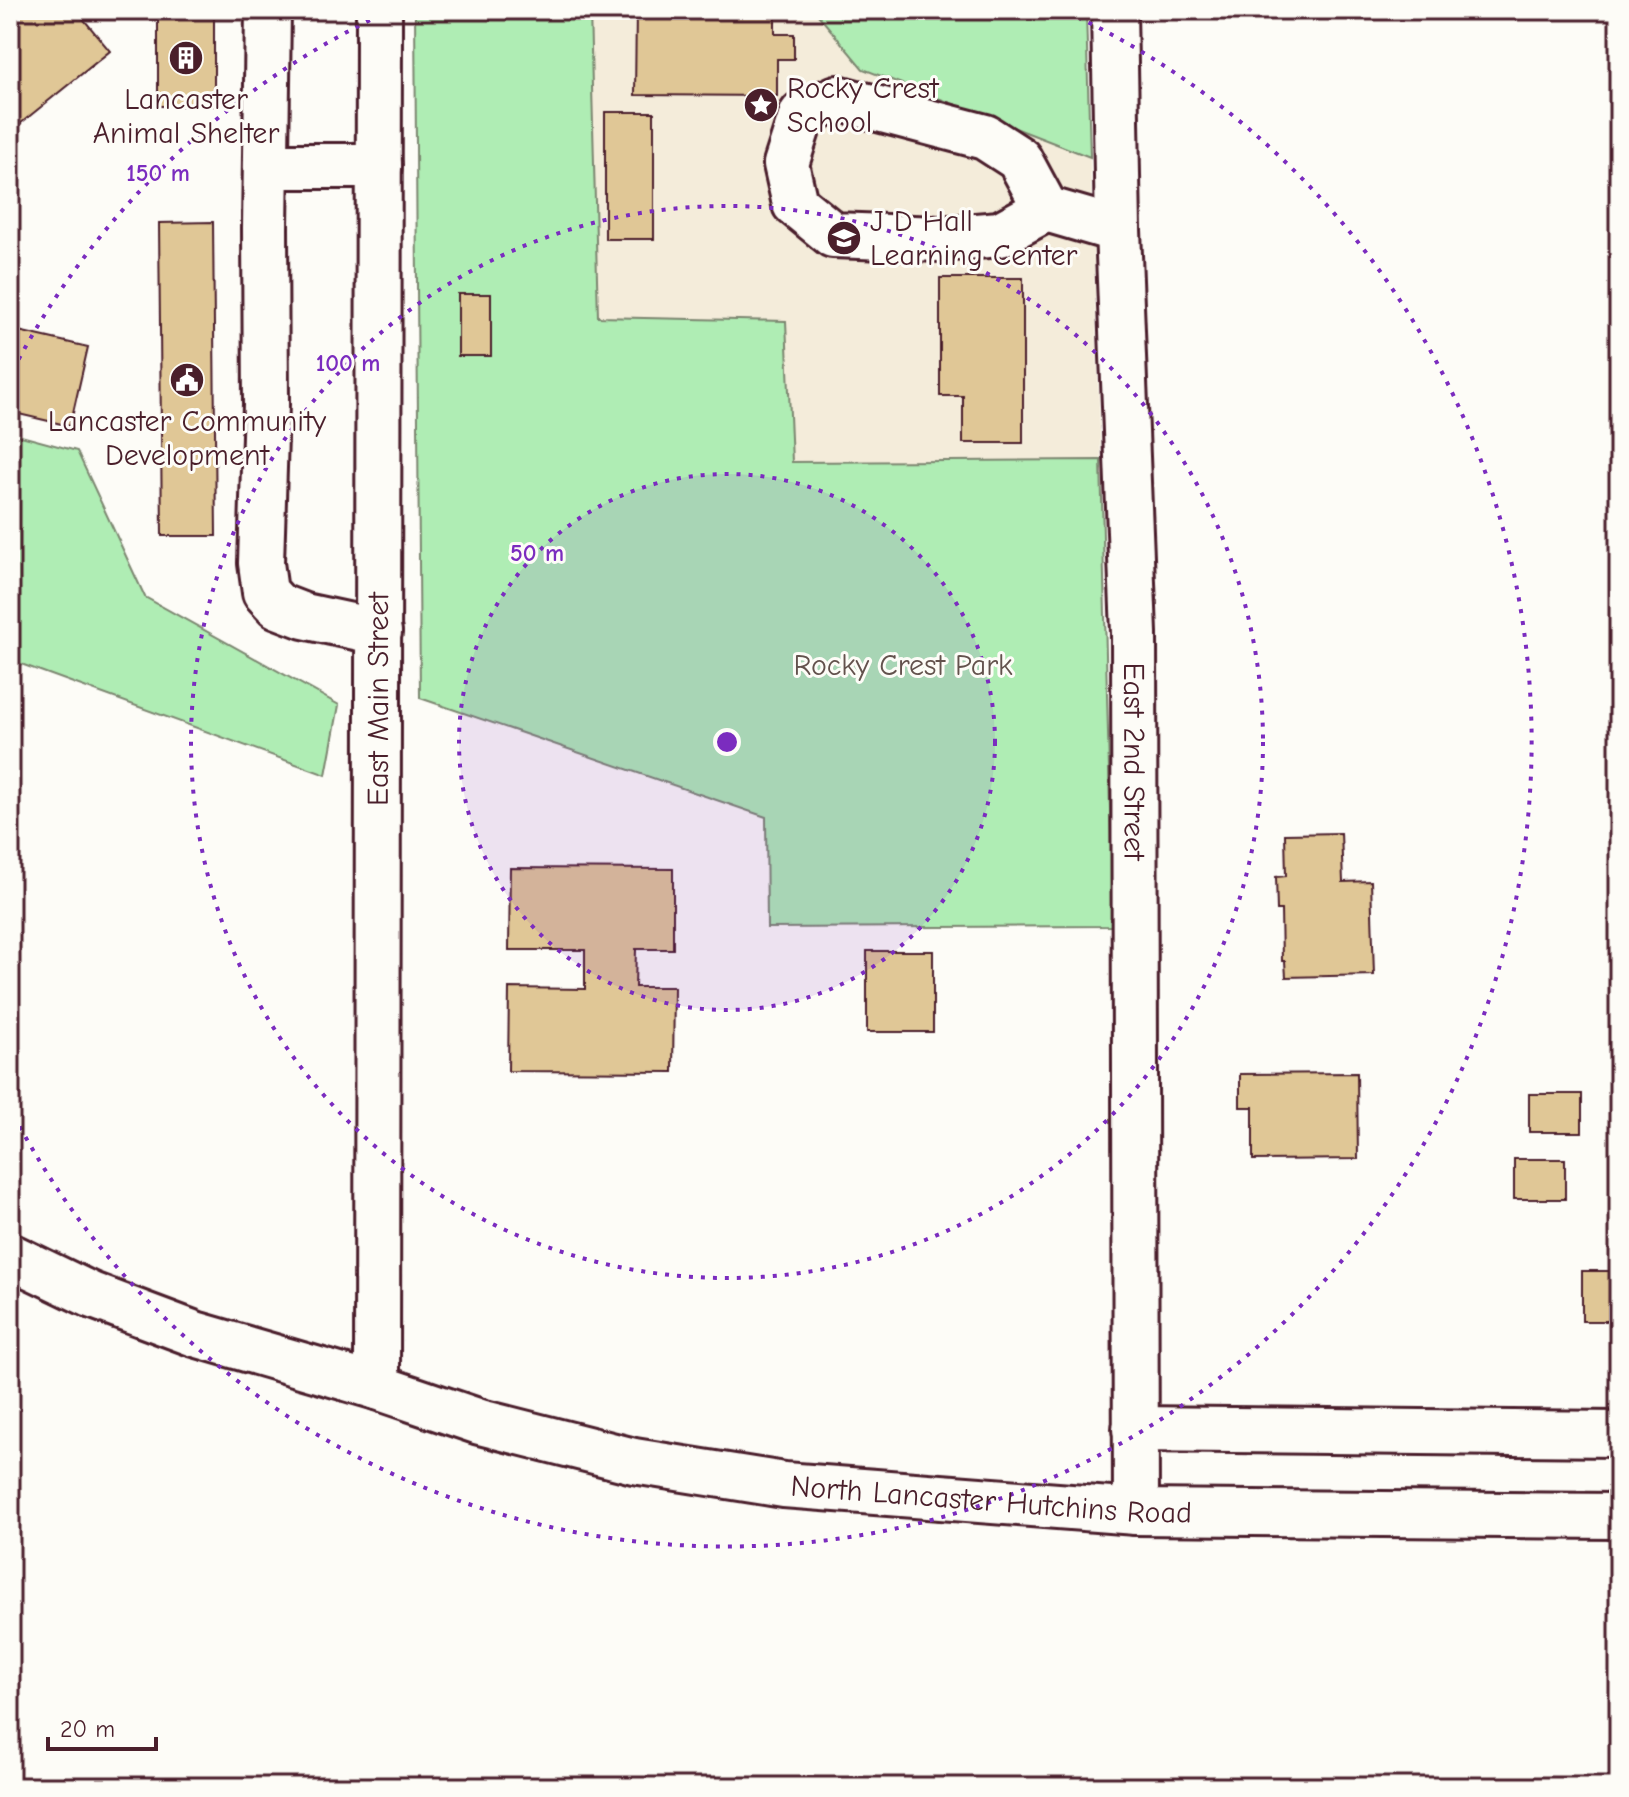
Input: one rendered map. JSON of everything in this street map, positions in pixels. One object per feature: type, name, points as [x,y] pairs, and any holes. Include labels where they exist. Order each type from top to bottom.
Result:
[{"type":"street","points":[[268,10],[266,404],[261,563],[265,592],[278,606],[304,616],[379,632]]},
{"type":"street","name":"East Main Street","points":[[377,1387],[379,10]]},
{"type":"street","name":"East 2nd Street","points":[[1114,10],[1118,230],[1134,633],[1136,1512]]},
{"type":"street","points":[[1046,209],[1019,159],[985,137],[837,98],[802,114],[786,164],[795,204],[833,235],[940,239],[1000,234],[1046,209],[1118,230]]},
{"type":"street","points":[[266,166],[379,166]]},
{"type":"street","name":"North Lancaster Hutchins Road","points":[[10,1256],[91,1295],[195,1334],[377,1387],[480,1422],[634,1461],[784,1485],[1136,1512],[1619,1516]]},
{"type":"street","points":[[1135,1429],[1619,1434]]},
{"type":"shaded area","name":"J D Hall Learning Center","points":[[590,10],[814,10],[863,69],[1090,157],[1101,460],[792,462],[785,321],[598,318]]},
{"type":"green space","name":"Rocky Crest Park","points":[[415,10],[590,10],[598,317],[786,321],[792,462],[1101,460],[1113,926],[767,928],[766,817],[420,698]]},
{"type":"green space","points":[[814,10],[1086,10],[1090,157],[863,69]]},
{"type":"green space","points":[[10,433],[77,451],[145,597],[339,705],[326,775],[10,660]]},
{"type":"building","points":[[16,10],[76,10],[110,51],[10,132],[10,15]]},
{"type":"building","name":"Lancaster Animal Shelter","points":[[158,10],[214,10],[214,106],[158,106]]},
{"type":"building","points":[[636,10],[775,10],[775,34],[794,34],[794,59],[777,59],[777,96],[635,95]]},
{"type":"building","points":[[605,112],[654,112],[654,239],[605,239]]},
{"type":"building","name":"Lancaster Community Development","points":[[213,222],[216,536],[162,536],[159,223]]},
{"type":"building","points":[[940,278],[1023,278],[1023,443],[963,443],[963,396],[940,396]]},
{"type":"building","points":[[458,294],[491,294],[491,356],[458,356]]},
{"type":"building","points":[[10,329],[88,347],[70,426],[10,412]]},
{"type":"building","points":[[1341,833],[1343,882],[1371,881],[1374,975],[1286,977],[1276,877],[1286,876],[1285,834]]},
{"type":"building","points":[[510,868],[673,869],[673,949],[636,949],[635,987],[674,987],[673,1072],[508,1071],[509,988],[585,989],[585,950],[509,950]]},
{"type":"building","points":[[867,951],[933,951],[933,1032],[867,1032]]},
{"type":"building","points":[[1357,1073],[1358,1159],[1253,1160],[1253,1107],[1240,1107],[1240,1074]]},
{"type":"building","points":[[1529,1094],[1582,1094],[1582,1132],[1529,1132]]},
{"type":"building","points":[[1514,1159],[1565,1159],[1565,1199],[1514,1199]]},
{"type":"building","points":[[1582,1271],[1619,1271],[1619,1321],[1582,1321]]},
{"type":"place","name":"Lancaster Animal Shelter","points":[[186,58]]},
{"type":"place","name":"Rocky Crest School","points":[[761,105]]},
{"type":"place","name":"J D Hall Learning Center","points":[[844,238]]},
{"type":"place","name":"Lancaster Community Development","points":[[187,380]]}]
